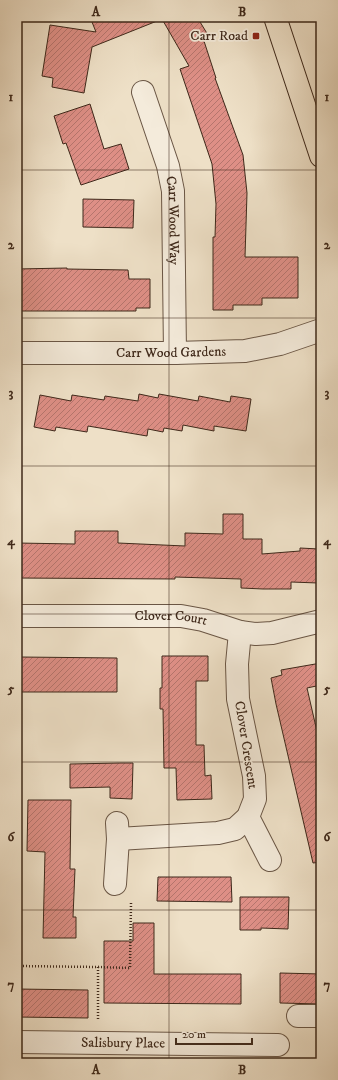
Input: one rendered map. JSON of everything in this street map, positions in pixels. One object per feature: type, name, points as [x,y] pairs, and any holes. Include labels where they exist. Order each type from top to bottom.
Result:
[{"type":"main road","points":[[275,17],[321,156]]},
{"type":"street","name":"Carr Wood Way","points":[[143,92],[168,166],[173,191],[175,353]]},
{"type":"street","name":"Carr Wood Gardens","points":[[17,353],[175,353],[245,351],[280,344],[321,330]]},
{"type":"street","name":"Clover Court","points":[[17,616],[181,616],[203,620],[240,632],[256,634],[272,633],[321,621]]},
{"type":"street","name":"Clover Crescent","points":[[115,884],[117,831],[218,834],[235,829],[248,817],[255,799],[254,776],[238,699],[237,664],[240,632]]},
{"type":"street","points":[[248,817],[270,860]]},
{"type":"street","points":[[298,1016],[321,1016]]},
{"type":"street","name":"Salisbury Place","points":[[17,1042],[278,1045]]},
{"type":"path","points":[[17,966],[130,968],[131,890],[115,890],[115,884]]},
{"type":"path","points":[[98,967],[98,1043]]},
{"type":"building","points":[[90,17],[197,17],[208,35],[203,38],[215,78],[243,155],[247,193],[245,257],[298,257],[298,298],[262,298],[262,305],[233,305],[233,310],[213,310],[213,237],[215,237],[216,204],[212,164],[180,69],[189,66],[162,19],[92,47],[84,93],[52,87],[53,78],[42,76],[50,25],[96,32]]},
{"type":"building","points":[[90,104],[104,149],[121,144],[129,169],[81,185],[66,143],[63,144],[54,116]]},
{"type":"building","points":[[83,199],[134,200],[133,228],[83,227]]},
{"type":"building","points":[[67,268],[128,270],[129,279],[150,279],[150,308],[136,308],[136,311],[17,311],[17,269]]},
{"type":"building","points":[[139,394],[158,398],[159,394],[198,401],[199,396],[230,402],[231,396],[251,399],[246,431],[214,426],[214,431],[183,425],[182,431],[164,428],[163,432],[148,429],[147,436],[88,426],[87,432],[56,427],[55,431],[34,427],[40,395],[71,401],[72,395],[104,400],[105,396],[138,401]]},
{"type":"building","points":[[223,514],[243,514],[243,539],[262,539],[262,554],[300,551],[300,548],[319,549],[318,583],[291,582],[291,589],[263,589],[241,588],[241,579],[175,577],[175,579],[17,578],[17,543],[75,544],[75,531],[118,531],[118,543],[185,546],[185,533],[223,534]]},
{"type":"building","points":[[162,656],[208,656],[208,681],[196,681],[196,745],[204,745],[205,776],[211,775],[212,799],[177,800],[176,768],[164,768],[163,709],[160,709],[160,688],[162,688]]},
{"type":"building","points":[[20,657],[117,658],[117,692],[20,692]]},
{"type":"building","points":[[321,663],[321,685],[307,688],[321,749],[321,862],[313,863],[271,678],[282,675],[281,670]]},
{"type":"building","points":[[133,763],[132,799],[110,798],[110,787],[70,788],[70,764]]},
{"type":"building","points":[[28,800],[71,800],[70,869],[75,869],[73,917],[76,917],[76,938],[43,938],[45,852],[27,851]]},
{"type":"building","points":[[158,877],[231,877],[232,902],[157,901]]},
{"type":"building","points":[[240,897],[289,897],[288,929],[261,928],[261,930],[240,930]]},
{"type":"building","points":[[133,923],[154,923],[154,974],[241,974],[241,1004],[104,1003],[104,941],[133,941]]},
{"type":"building","points":[[280,973],[321,974],[321,1004],[280,1003]]},
{"type":"building","points":[[17,989],[88,990],[88,1018],[17,1017]]},
{"type":"place","name":"Carr Road","points":[[256,36]]}]
